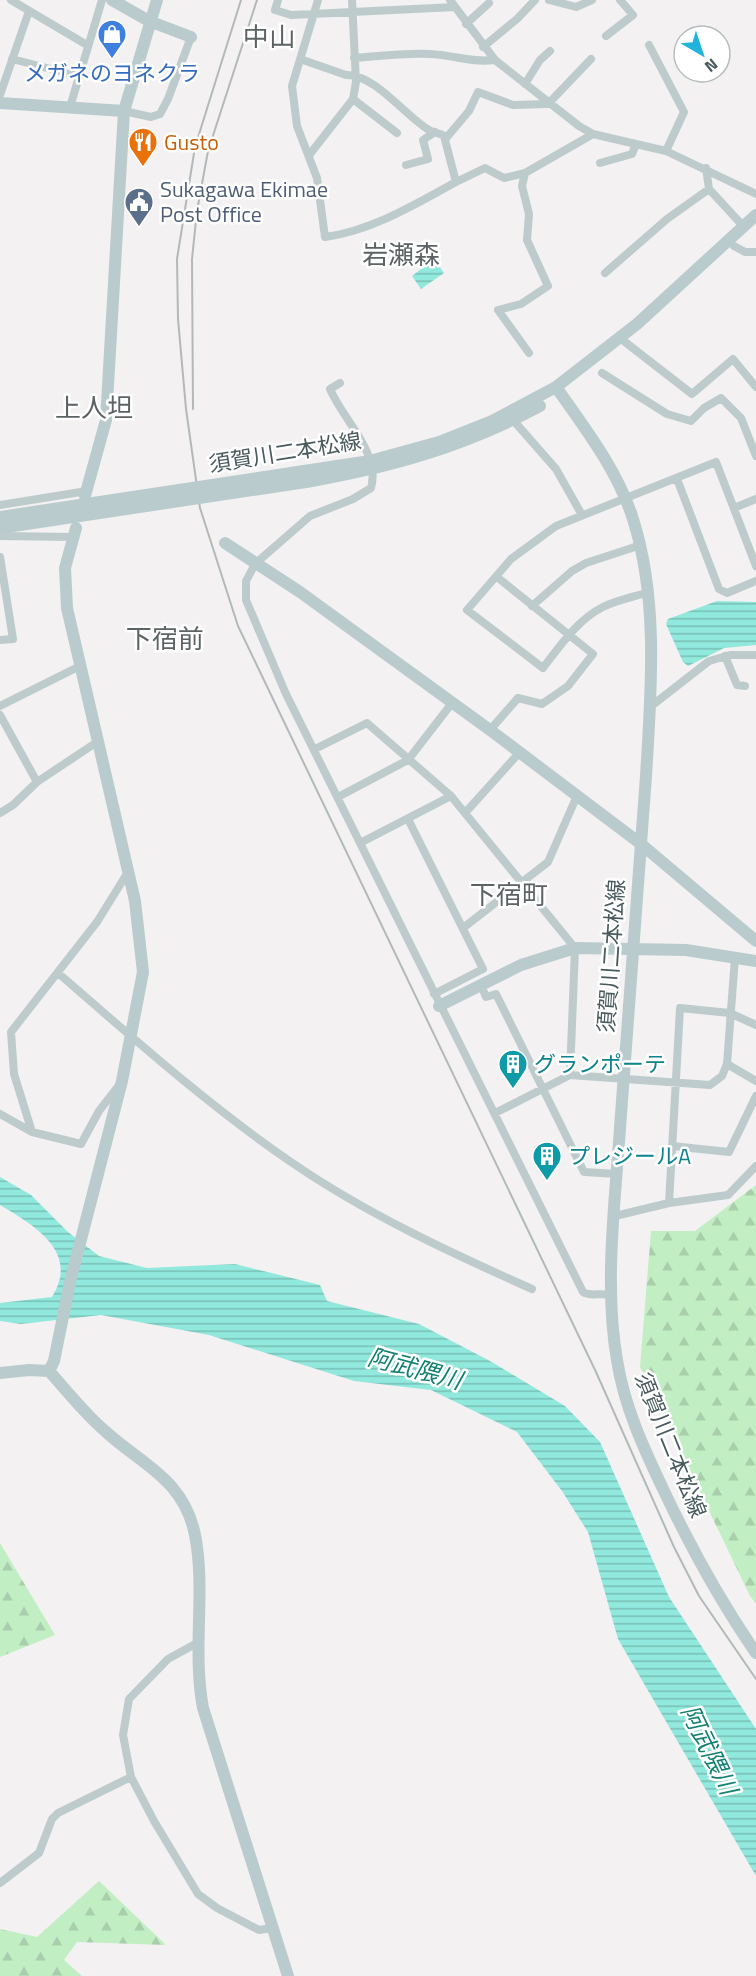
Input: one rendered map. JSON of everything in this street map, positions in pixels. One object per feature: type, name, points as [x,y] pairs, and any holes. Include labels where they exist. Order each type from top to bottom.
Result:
[{"type":"street","points":[[11,0],[87,45]]},
{"type":"street","points":[[70,107],[102,0]]},
{"type":"street","points":[[0,103],[124,111],[151,117],[160,114],[168,99],[191,37],[149,21],[112,0]]},
{"type":"street","points":[[0,505],[86,493],[106,420],[124,111],[157,0]]},
{"type":"street","points":[[278,0],[275,10],[291,15],[452,4],[495,60],[548,104],[594,134],[666,151],[706,168],[756,194]]},
{"type":"street","points":[[318,0],[292,86],[297,126],[317,178],[325,237],[343,235],[409,208],[485,168],[504,178],[525,173],[594,134]]},
{"type":"street","points":[[309,154],[353,99],[356,82],[352,0]]},
{"type":"street","points":[[483,47],[517,19],[535,0]]},
{"type":"street","points":[[549,0],[576,8],[592,0]]},
{"type":"street","points":[[606,36],[633,15],[620,0]]},
{"type":"street","points":[[466,24],[489,3]]},
{"type":"street","points":[[0,94],[29,11]]},
{"type":"street","points":[[649,45],[684,112],[666,151]]},
{"type":"street","points":[[525,84],[540,60],[550,51]]},
{"type":"street","points":[[354,58],[429,54],[465,58],[474,63],[495,60]]},
{"type":"street","points":[[12,58],[78,76]]},
{"type":"street","points":[[300,59],[346,75],[354,75],[370,83],[435,132],[447,137],[469,111],[478,92],[513,105],[548,104],[591,59]]},
{"type":"street","points":[[353,99],[397,133]]},
{"type":"street","points":[[406,165],[428,159],[423,140],[435,132]]},
{"type":"street","points":[[444,136],[456,182]]},
{"type":"street","points":[[600,163],[632,154],[636,144]]},
{"type":"street","points":[[706,168],[709,189],[750,227]]},
{"type":"street","points":[[525,173],[522,186],[529,214],[527,240],[548,286],[521,304],[498,310],[529,353]]},
{"type":"street","points":[[605,273],[667,219],[709,189]]},
{"type":"street","points":[[558,391],[626,342],[734,246],[750,227],[756,215]]},
{"type":"street","points":[[558,391],[750,227]]},
{"type":"street","points":[[734,246],[745,252],[756,252]]},
{"type":"street","points":[[626,342],[692,394],[733,359],[756,387]]},
{"type":"street","points":[[602,373],[667,414],[691,421],[704,408],[721,398],[741,418],[756,456]]},
{"type":"street","points":[[340,383],[330,389],[336,405],[363,444],[371,466],[371,488],[353,499],[310,516],[255,564],[246,581],[246,600],[271,660],[362,842],[439,1006],[495,1113],[583,1292],[587,1295],[604,1293],[611,1296]]},
{"type":"street","name":"須賀川二本松線","points":[[0,528],[371,466],[442,451],[513,420],[558,391]]},
{"type":"street","name":"須賀川二本松線","points":[[371,466],[492,421],[558,391]]},
{"type":"street","name":"須賀川二本松線","points":[[558,391],[605,460],[626,498],[640,545],[649,592],[650,707],[617,1174],[611,1296],[613,1335],[624,1394],[650,1460],[684,1533],[724,1607],[756,1653]]},
{"type":"street","points":[[513,420],[556,469],[582,515]]},
{"type":"street","points":[[649,592],[605,606],[591,614],[570,634],[543,668],[467,610],[511,559],[556,526],[716,462],[754,553],[756,566]]},
{"type":"street","name":"須賀川二本松線","points":[[0,517],[305,477]]},
{"type":"street","points":[[677,479],[719,589],[727,593],[756,581]]},
{"type":"street","points":[[734,508],[756,499]]},
{"type":"street","points":[[0,536],[74,532],[65,568],[65,592],[136,910],[143,972],[122,1081],[70,1282],[54,1361],[49,1371]]},
{"type":"street","points":[[225,543],[300,592],[490,730],[576,798],[641,844],[756,941]]},
{"type":"street","points":[[532,606],[572,571],[585,563],[640,545]]},
{"type":"street","points":[[0,557],[13,639],[0,640]]},
{"type":"street","points":[[490,730],[518,698],[542,704],[568,686],[593,654],[497,577]]},
{"type":"street","points":[[650,707],[709,661],[725,656],[756,655]]},
{"type":"street","points":[[725,656],[737,685],[745,686]]},
{"type":"street","points":[[0,706],[80,666]]},
{"type":"street","points":[[338,797],[408,760],[452,703]]},
{"type":"street","points":[[0,715],[37,782]]},
{"type":"street","points":[[315,749],[367,723],[451,796],[575,948],[570,1075]]},
{"type":"street","points":[[0,813],[13,805],[37,782],[97,742]]},
{"type":"street","points":[[465,813],[519,753]]},
{"type":"street","points":[[362,842],[451,796]]},
{"type":"street","points":[[464,928],[522,885],[548,862],[576,798]]},
{"type":"street","points":[[408,819],[483,969],[434,994]]},
{"type":"street","points":[[32,1132],[14,1074],[11,1032],[97,922],[128,872]]},
{"type":"street","points":[[439,1006],[521,965],[575,948],[686,950],[756,961]]},
{"type":"street","points":[[495,1113],[570,1075],[710,1085],[722,1076],[727,1064],[735,957]]},
{"type":"street","points":[[58,974],[131,1036],[292,1162],[387,1219],[532,1289]]},
{"type":"street","points":[[481,985],[486,997],[496,994],[584,1172],[617,1174]]},
{"type":"street","points":[[669,1203],[680,1008],[730,1012],[756,1025]]},
{"type":"street","points":[[727,1064],[756,1080]]},
{"type":"street","points":[[0,1114],[32,1132],[81,1144],[99,1111],[122,1081]]},
{"type":"street","points":[[672,1146],[729,1152],[756,1096]]},
{"type":"street","points":[[615,1216],[669,1203],[728,1195],[756,1166]]},
{"type":"street","points":[[0,1374],[29,1370],[49,1371],[102,1429],[154,1467],[187,1508],[195,1534],[198,1563],[198,1680],[203,1708],[288,1976]]},
{"type":"street","points":[[197,1643],[168,1659],[129,1699],[123,1735],[131,1777],[154,1821],[198,1894],[217,1908],[259,1930],[273,1928]]},
{"type":"street","points":[[0,1883],[39,1853],[52,1819],[58,1813],[131,1777]]},
{"type":"green space","points":[[756,1185],[756,1604],[750,1596],[640,1367],[651,1231],[695,1231]]},
{"type":"green space","points":[[0,1543],[55,1635],[0,1657]]},
{"type":"green space","points":[[99,1881],[166,1945],[77,1942],[64,1960],[82,1976],[0,1976],[0,1929],[37,1937]]},
{"type":"water","points":[[434,259],[444,273],[421,289],[412,276]]},
{"type":"water","points":[[717,601],[756,602],[756,645],[724,648],[688,666],[683,662],[666,624],[668,619]]},
{"type":"water","name":"阿武隈川","points":[[0,1177],[31,1195],[68,1232],[99,1256],[147,1268],[235,1264],[320,1285],[327,1301],[419,1324],[490,1361],[565,1406],[600,1442],[669,1597],[756,1729],[756,1876],[618,1639],[588,1532],[562,1491],[517,1432],[431,1390],[354,1381],[209,1335],[101,1315],[21,1324],[0,1321],[0,1303],[52,1297],[59,1281],[61,1267],[50,1242],[27,1222],[0,1205]]},
{"type":"railway","points":[[241,0],[195,147],[177,259],[178,319],[186,409],[200,508],[238,626],[596,1372],[674,1547],[699,1596],[756,1679]]},
{"type":"railway","points":[[193,409],[192,259],[197,211],[208,151],[257,0]]},
{"type":"place","name":"メガネのヨネクラ","points":[[112,60]]},
{"type":"place","name":"Gusto","points":[[143,168]]},
{"type":"place","name":"Sukagawa Ekimae Post Office","points":[[139,228]]},
{"type":"place","name":"グランポーテ","points":[[513,1090]]},
{"type":"place","name":"プレジールA","points":[[547,1182]]},
{"type":"district","name":"中山","points":[[269,37]]},
{"type":"district","name":"岩瀬森","points":[[401,255]]},
{"type":"district","name":"上人坦","points":[[94,408]]},
{"type":"district","name":"下宿前","points":[[165,639]]},
{"type":"district","name":"下宿町","points":[[509,895]]}]
